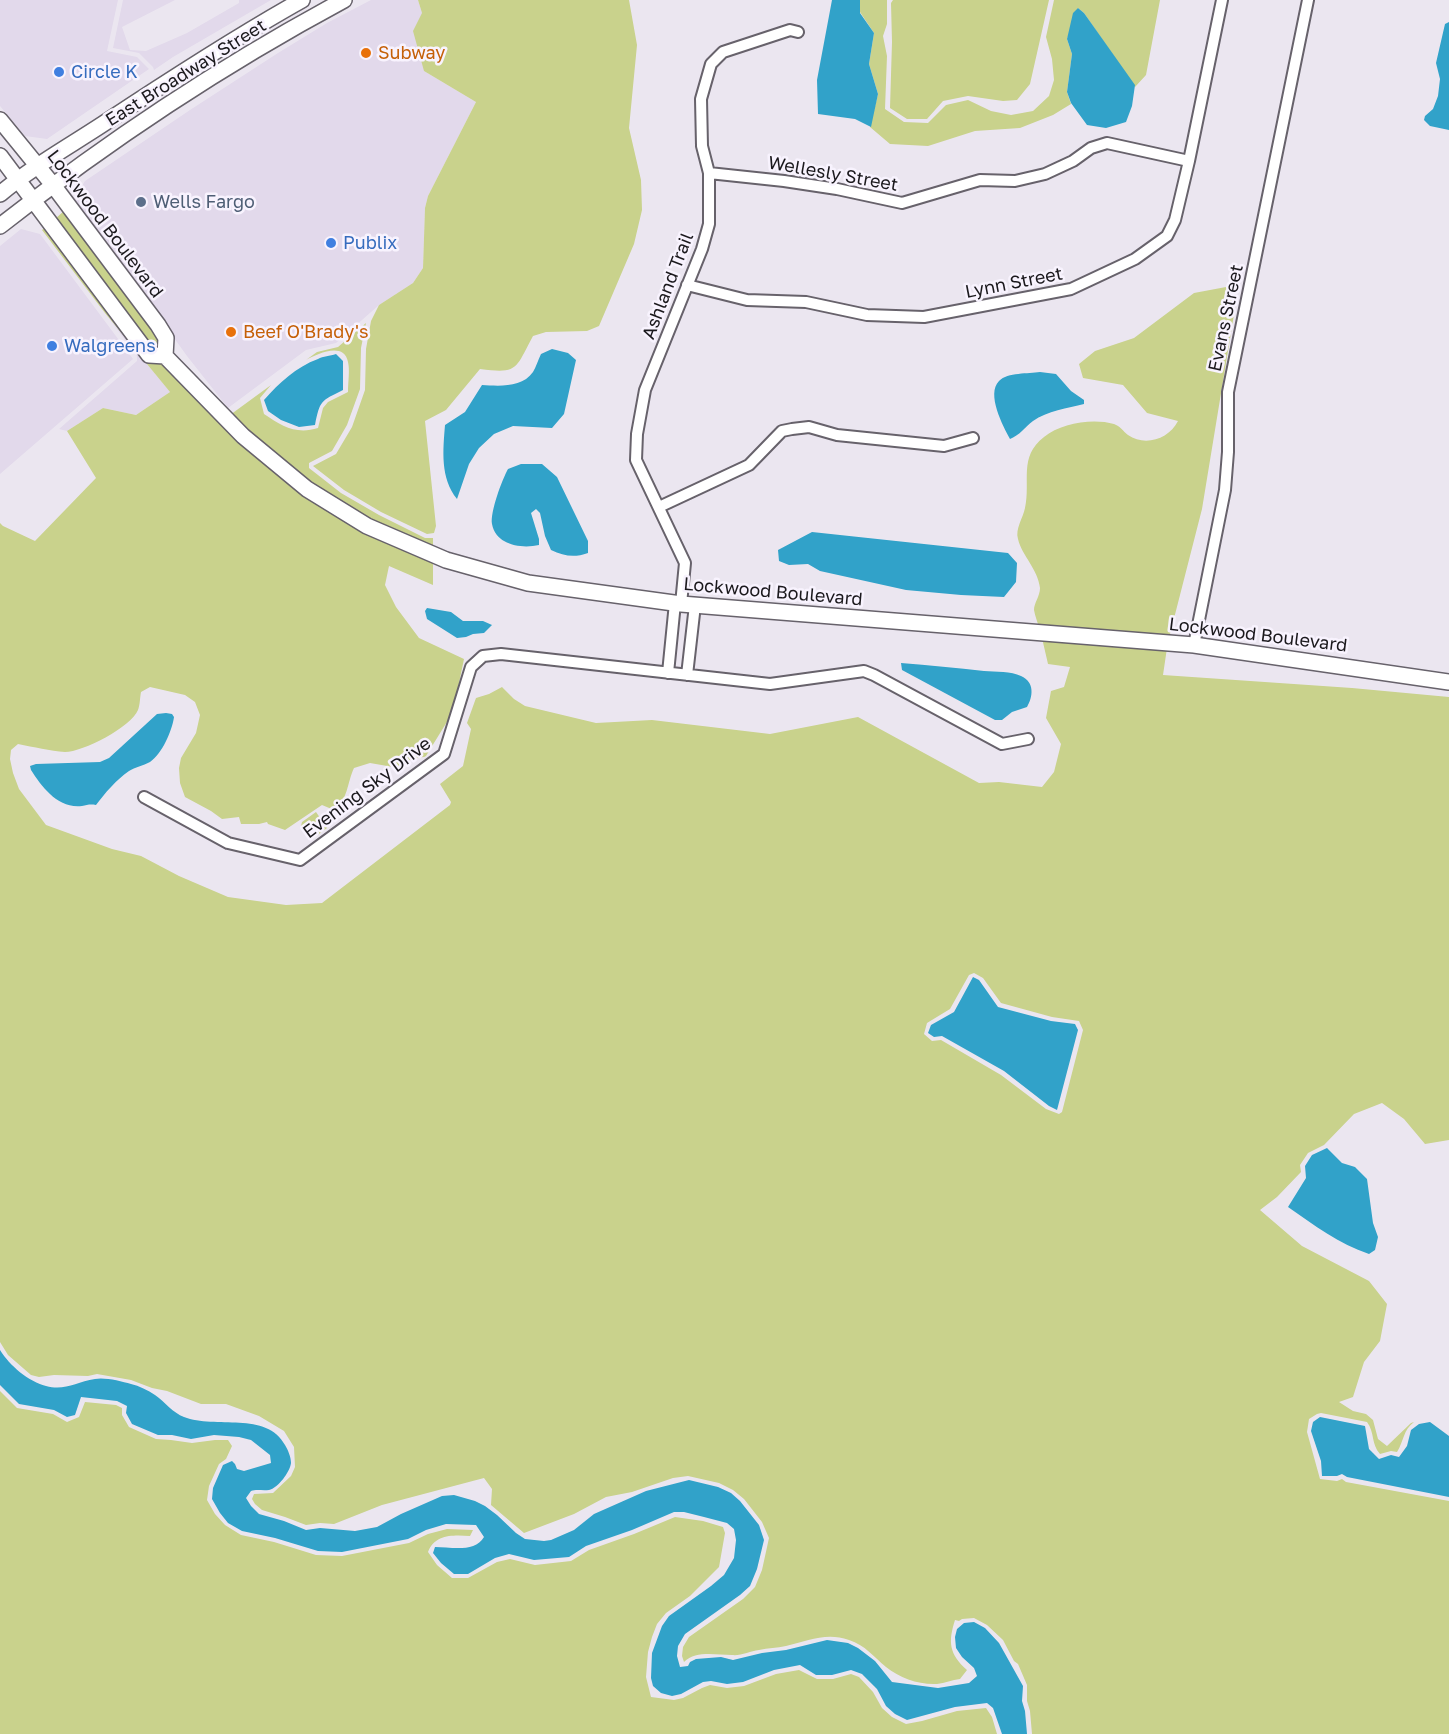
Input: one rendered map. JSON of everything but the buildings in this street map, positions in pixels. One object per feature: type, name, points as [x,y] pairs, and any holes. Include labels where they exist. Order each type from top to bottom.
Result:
[{"type":"street","name":"East Broadway Street","points":[[0,194],[37,166],[200,61],[302,0]]},
{"type":"street","name":"East Broadway Street","points":[[0,226],[53,185],[137,126],[286,32],[344,0]]},
{"type":"street","name":"Lynn Street","points":[[687,285],[747,300],[806,302],[867,315],[924,317],[1071,289],[1135,260],[1167,236],[1175,220],[1222,0]]},
{"type":"street","name":"Evans Street","points":[[1194,645],[1225,490],[1228,452],[1227,392],[1308,0]]},
{"type":"street","points":[[276,15],[286,32]]},
{"type":"street","name":"Ashland Trail","points":[[684,604],[685,563],[636,460],[637,434],[645,390],[702,249],[709,225],[709,172],[702,146],[701,99],[711,64],[723,52],[790,30],[798,32]]},
{"type":"street","name":"Lockwood Boulevard","points":[[0,120],[53,185],[158,325],[166,338],[165,356]]},
{"type":"street","name":"Wellesly Street","points":[[709,172],[837,189],[902,203],[980,180],[1014,181],[1045,174],[1073,161],[1091,148],[1107,143],[1189,161]]},
{"type":"street","name":"Lockwood Boulevard","points":[[0,156],[149,355],[165,356],[243,436],[307,489],[367,526],[446,560],[528,583],[684,604],[1194,645],[1449,682]]},
{"type":"street","points":[[659,507],[749,465],[782,431],[809,427],[837,435],[944,446],[973,438]]},
{"type":"street","points":[[668,673],[684,604]]},
{"type":"street","points":[[684,604],[687,675]]},
{"type":"street","name":"Evening Sky Drive","points":[[144,797],[228,843],[300,860],[444,754],[471,667],[483,656],[501,654],[770,684],[864,672],[874,675],[1002,744],[1028,739]]},
{"type":"shaded area","points":[[0,0],[118,0],[107,51],[137,57],[149,69],[47,139],[25,136],[0,106]]},
{"type":"shaded area","points":[[123,0],[175,0],[122,27],[130,50],[146,51],[187,33],[239,3],[239,0],[271,0],[154,70],[139,53],[113,48]]},
{"type":"shaded area","points":[[371,0],[418,0],[422,13],[424,71],[476,102],[428,196],[425,208],[423,268],[413,283],[379,305],[336,343],[306,350],[228,408],[187,356],[74,199],[85,181],[190,110],[327,23]]},
{"type":"shaded area","points":[[21,229],[40,234],[133,359],[0,474],[0,246]]},
{"type":"shaded area","points":[[105,313],[170,392],[136,415],[103,408],[67,431],[59,429],[137,361],[137,356]]},
{"type":"green space","points":[[418,0],[629,0],[637,45],[629,128],[641,180],[642,210],[634,244],[599,326],[587,331],[546,332],[533,336],[523,356],[514,367],[502,371],[480,369],[446,410],[425,421],[436,526],[434,533],[427,534],[381,512],[344,490],[313,466],[336,454],[352,427],[365,390],[366,349],[371,321],[379,305],[413,283],[423,268],[425,208],[428,196],[476,102],[424,71],[413,31],[422,13]]},
{"type":"green space","points":[[860,0],[887,0],[887,24],[883,36],[887,56],[885,109],[904,122],[928,123],[946,105],[968,100],[991,111],[1011,115],[1033,111],[1049,96],[1054,80],[1052,59],[1046,37],[1054,0],[1160,0],[1146,75],[1135,87],[1084,13],[1078,8],[1067,39],[1072,54],[1067,92],[1071,104],[1053,115],[1020,128],[975,131],[928,146],[890,144],[870,127],[878,94],[869,64],[874,33],[860,12]]},
{"type":"green space","points":[[893,0],[1049,0],[1030,84],[1017,100],[1003,101],[968,96],[943,101],[927,119],[907,119],[890,108],[891,3]]},
{"type":"green space","points":[[65,210],[161,339],[160,350],[152,350],[55,219]]},
{"type":"green space","points":[[47,226],[163,361],[239,439],[433,560],[433,585],[389,566],[385,585],[396,607],[419,638],[464,659],[453,712],[426,756],[414,758],[393,767],[370,763],[354,768],[345,796],[339,806],[334,810],[322,805],[285,830],[267,822],[241,824],[239,817],[222,819],[185,797],[180,783],[179,768],[181,758],[196,733],[200,715],[195,702],[185,695],[150,687],[141,692],[138,710],[134,717],[117,731],[83,748],[65,752],[18,744],[11,750],[10,759],[19,789],[46,825],[112,849],[141,856],[179,876],[228,897],[286,905],[322,903],[450,805],[451,802],[440,784],[463,766],[471,729],[467,723],[476,698],[502,687],[525,706],[596,723],[652,720],[770,734],[858,717],[979,783],[999,782],[1042,787],[1054,772],[1061,744],[1046,718],[1051,691],[1064,687],[1070,667],[1048,664],[1042,638],[1167,648],[1163,675],[1449,697],[1449,1140],[1425,1144],[1404,1119],[1382,1103],[1354,1114],[1324,1145],[1308,1153],[1300,1165],[1301,1172],[1277,1197],[1260,1210],[1302,1246],[1369,1281],[1387,1304],[1380,1341],[1364,1362],[1353,1397],[1339,1402],[1353,1411],[1366,1414],[1373,1420],[1378,1439],[1387,1446],[1414,1422],[1406,1432],[1397,1452],[1380,1454],[1367,1422],[1321,1413],[1309,1419],[1307,1432],[1320,1479],[1337,1481],[1342,1479],[1346,1482],[1449,1501],[1449,1734],[1032,1734],[1027,1685],[1018,1664],[1014,1661],[1003,1640],[987,1625],[974,1618],[955,1620],[951,1635],[953,1653],[967,1670],[960,1679],[937,1684],[917,1682],[897,1674],[860,1645],[833,1637],[817,1638],[739,1655],[694,1656],[684,1662],[683,1647],[689,1637],[743,1599],[755,1587],[762,1570],[769,1538],[762,1522],[744,1499],[719,1483],[688,1476],[673,1478],[632,1492],[606,1497],[574,1514],[524,1533],[491,1505],[492,1489],[484,1478],[382,1505],[334,1524],[306,1525],[262,1510],[252,1499],[254,1494],[273,1493],[291,1476],[295,1467],[294,1447],[284,1431],[259,1416],[226,1404],[201,1404],[131,1380],[97,1374],[39,1377],[31,1375],[8,1355],[0,1342],[0,523],[35,541],[96,478],[67,431],[103,408],[136,415],[170,392],[105,313],[42,230]],"holes":[[[974,973],[983,978],[1001,1003],[1052,1017],[1079,1021],[1083,1030],[1062,1112],[1059,1114],[1046,1109],[1001,1075],[941,1040],[932,1041],[924,1034],[927,1023],[950,1009],[969,975]]]},
{"type":"green space","points":[[1226,287],[1237,296],[1202,509],[1169,638],[1039,628],[1034,610],[1040,591],[1039,581],[1017,535],[1025,508],[1028,461],[1036,445],[1059,428],[1087,422],[1114,424],[1135,439],[1149,441],[1163,437],[1178,421],[1147,413],[1123,385],[1083,378],[1079,364],[1095,351],[1134,338],[1194,293]]},
{"type":"green space","points":[[366,323],[361,348],[360,389],[347,425],[332,451],[309,463],[309,468],[341,493],[379,515],[425,538],[433,538],[433,549],[378,525],[313,487],[278,460],[230,415],[271,385],[260,398],[264,414],[283,426],[296,430],[318,428],[323,408],[328,402],[348,392],[349,365],[345,356],[336,351],[323,352],[306,360],[317,352],[338,347]]},
{"type":"green space","points":[[316,812],[327,828],[311,840],[301,826],[302,822]]},
{"type":"green space","points":[[0,1391],[17,1408],[53,1414],[67,1422],[79,1417],[85,1402],[116,1405],[122,1408],[122,1415],[129,1427],[156,1439],[192,1443],[228,1440],[232,1446],[226,1459],[219,1464],[209,1486],[207,1500],[215,1514],[225,1525],[241,1535],[316,1555],[342,1556],[409,1543],[428,1534],[447,1529],[473,1530],[470,1536],[451,1536],[440,1539],[431,1546],[428,1552],[437,1565],[452,1578],[468,1578],[497,1562],[510,1559],[535,1565],[571,1561],[589,1550],[675,1517],[723,1527],[725,1533],[719,1567],[690,1596],[666,1613],[657,1624],[648,1652],[646,1677],[651,1697],[674,1700],[710,1685],[727,1688],[744,1686],[776,1674],[799,1670],[817,1679],[833,1679],[851,1674],[859,1677],[873,1692],[882,1708],[892,1717],[906,1724],[957,1711],[986,1708],[992,1717],[997,1734],[0,1734]]},
{"type":"water","points":[[832,0],[860,0],[860,13],[874,33],[869,64],[878,94],[871,127],[855,119],[818,114],[817,80]]},
{"type":"water","points":[[1078,8],[1084,13],[1135,85],[1132,106],[1126,122],[1106,128],[1087,125],[1071,103],[1067,92],[1072,54],[1067,39],[1073,13]]},
{"type":"water","points":[[1449,22],[1449,130],[1430,126],[1424,120],[1433,109],[1438,96],[1440,79],[1436,63],[1445,24]]},
{"type":"water","points":[[552,349],[568,353],[576,360],[564,414],[552,428],[513,426],[494,434],[479,448],[469,464],[457,499],[445,473],[443,454],[445,425],[465,412],[482,385],[510,385],[523,381],[533,372],[541,354]]},
{"type":"water","points":[[336,354],[343,361],[343,390],[323,402],[315,425],[299,427],[281,420],[268,411],[264,400],[288,376],[310,362]]},
{"type":"water","points":[[1040,372],[1056,374],[1071,391],[1084,400],[1084,404],[1045,415],[1033,421],[1010,439],[997,410],[995,387],[999,381],[1008,376]]},
{"type":"water","points":[[521,464],[542,464],[557,477],[588,541],[588,553],[569,556],[551,550],[540,513],[536,509],[531,513],[539,545],[510,544],[494,531],[493,512],[503,481],[508,469]]},
{"type":"water","points":[[812,532],[1008,553],[1017,563],[1016,582],[1004,597],[961,595],[906,590],[820,571],[808,564],[789,565],[779,561],[778,550]]},
{"type":"water","points":[[427,608],[451,612],[463,621],[483,621],[492,625],[484,633],[457,638],[427,619],[425,611]]},
{"type":"water","points":[[901,663],[1017,674],[1029,682],[1032,690],[1031,699],[1027,707],[1012,712],[1002,720],[995,720],[902,670]]},
{"type":"water","points":[[166,713],[174,717],[169,735],[159,754],[150,762],[124,775],[96,805],[65,804],[46,790],[31,770],[30,766],[36,764],[100,762],[109,758],[157,714]]},
{"type":"water","points":[[973,977],[979,980],[998,1007],[1051,1021],[1075,1024],[1078,1030],[1057,1110],[1004,1071],[942,1036],[934,1037],[928,1033],[931,1025],[954,1012]]},
{"type":"water","points":[[1327,1148],[1342,1163],[1355,1167],[1367,1179],[1373,1223],[1378,1237],[1375,1250],[1369,1254],[1337,1239],[1288,1207],[1306,1178],[1305,1166],[1312,1155]]},
{"type":"water","points":[[0,1350],[20,1372],[46,1386],[70,1386],[95,1379],[113,1380],[146,1390],[184,1417],[210,1422],[253,1424],[266,1428],[277,1435],[285,1445],[290,1458],[290,1467],[276,1486],[269,1490],[251,1491],[246,1498],[259,1514],[306,1530],[320,1528],[355,1531],[377,1527],[442,1496],[454,1495],[485,1506],[525,1539],[544,1541],[574,1530],[594,1514],[646,1491],[689,1480],[718,1487],[731,1493],[740,1501],[759,1525],[764,1540],[750,1586],[685,1634],[678,1646],[677,1656],[680,1667],[688,1666],[696,1659],[721,1657],[733,1660],[827,1640],[848,1643],[858,1648],[875,1661],[892,1682],[938,1688],[969,1683],[977,1676],[974,1668],[956,1648],[955,1637],[957,1629],[964,1623],[974,1622],[985,1628],[999,1643],[1023,1686],[1022,1701],[1027,1734],[1002,1734],[993,1708],[987,1703],[955,1707],[907,1720],[886,1706],[877,1689],[862,1674],[851,1670],[832,1675],[816,1675],[800,1665],[774,1670],[743,1682],[727,1684],[703,1682],[681,1694],[672,1696],[661,1693],[653,1686],[651,1678],[652,1653],[662,1626],[669,1616],[724,1575],[734,1558],[736,1540],[734,1529],[727,1523],[684,1512],[674,1512],[586,1546],[569,1557],[534,1560],[509,1554],[495,1558],[468,1574],[454,1574],[433,1553],[435,1547],[462,1548],[480,1542],[484,1537],[476,1525],[446,1524],[408,1539],[342,1552],[318,1551],[242,1531],[228,1523],[220,1513],[212,1499],[213,1488],[223,1465],[232,1461],[237,1469],[244,1471],[271,1463],[270,1455],[251,1440],[214,1435],[191,1439],[158,1435],[132,1424],[126,1413],[127,1406],[117,1401],[81,1397],[75,1415],[67,1417],[54,1410],[19,1404],[0,1385]]},
{"type":"water","points":[[1320,1417],[1365,1426],[1369,1449],[1379,1459],[1391,1455],[1399,1457],[1407,1446],[1411,1430],[1419,1424],[1430,1422],[1449,1436],[1449,1497],[1347,1477],[1342,1474],[1322,1476],[1321,1461],[1311,1431],[1313,1422]]},
{"type":"place","name":"Subway","points":[[366,53]]},
{"type":"place","name":"Circle K","points":[[59,72]]},
{"type":"place","name":"Wells Fargo","points":[[141,202]]},
{"type":"place","name":"Publix","points":[[331,243]]},
{"type":"place","name":"Beef O'Brady's","points":[[231,332]]},
{"type":"place","name":"Walgreens","points":[[52,346]]}]
